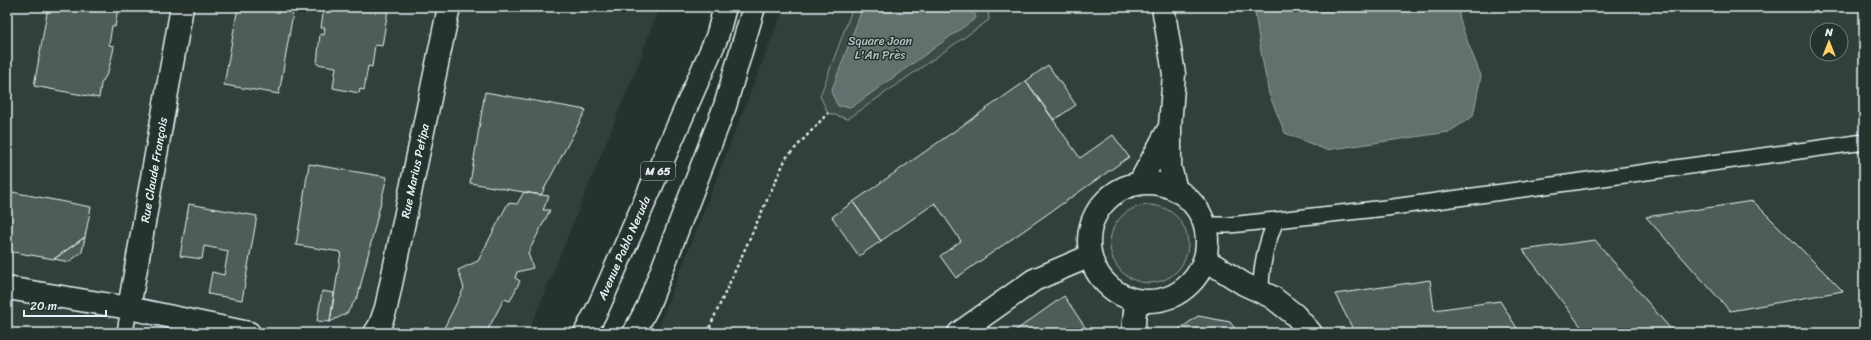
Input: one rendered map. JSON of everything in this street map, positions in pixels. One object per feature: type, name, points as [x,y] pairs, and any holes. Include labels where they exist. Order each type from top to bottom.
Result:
[{"type":"street","name":"Rue Claude François","points":[[129,308],[182,7]]},
{"type":"street","name":"Rue Marius Petipa","points":[[375,333],[380,325],[386,308],[449,7]]},
{"type":"street","name":"Avenue Pablo Neruda","points":[[585,333],[598,308],[717,37],[725,7]]},
{"type":"street","points":[[634,333],[648,306],[725,106],[754,7]]},
{"type":"street","points":[[1164,7],[1174,74],[1170,126],[1170,167],[1176,190]]},
{"type":"street","points":[[1140,184],[1170,126]]},
{"type":"street","points":[[1140,184],[1162,185],[1176,190],[1189,199],[1199,211],[1206,225],[1208,242],[1206,260],[1198,276],[1186,289],[1171,298],[1154,302],[1136,301],[1120,295],[1106,286],[1096,272],[1090,256],[1088,240],[1096,213],[1104,202],[1114,193],[1126,187],[1140,184]]},
{"type":"street","points":[[959,333],[1034,280],[1090,256]]},
{"type":"street","points":[[1206,260],[1244,284],[1272,297],[1295,315],[1311,333]]},
{"type":"street","points":[[7,288],[129,308],[249,333]]},
{"type":"street","points":[[1133,333],[1136,301]]},
{"type":"lane","points":[[1206,225],[1230,225],[1386,208],[1864,142]]},
{"type":"lane","points":[[1261,292],[1261,267],[1268,238],[1276,220]]},
{"type":"lane","name":"Rue Claude François","points":[[125,333],[129,308]]},
{"type":"path","points":[[707,333],[786,158],[828,113]]},
{"type":"shaded area","points":[[7,7],[659,7],[637,67],[528,333],[7,333]]},
{"type":"shaded area","points":[[784,7],[1864,7],[1864,333],[656,333]]},
{"type":"shaded area","name":"Square Joan L'An Près","points":[[863,7],[972,7],[976,18],[852,107],[838,106],[831,92]]},
{"type":"shaded area","points":[[1254,7],[1457,7],[1463,30],[1481,76],[1473,116],[1449,132],[1326,150],[1285,133],[1269,94]]},
{"type":"green space","name":"Square Joan L'An Près","points":[[853,7],[988,7],[989,20],[848,119],[828,113],[820,96]]},
{"type":"green space","points":[[1141,205],[1157,205],[1171,211],[1182,222],[1188,236],[1188,252],[1182,266],[1171,277],[1157,283],[1141,283],[1127,277],[1116,266],[1110,252],[1110,236],[1116,222],[1127,211]]},
{"type":"building","points":[[48,7],[118,7],[115,27],[112,26],[109,45],[114,46],[113,52],[108,72],[101,84],[99,98],[34,86]]},
{"type":"building","points":[[238,7],[294,7],[279,94],[224,85]]},
{"type":"building","points":[[324,7],[367,7],[388,10],[382,46],[375,45],[372,67],[368,66],[364,90],[360,89],[359,93],[333,88],[336,67],[317,64],[320,34],[324,35],[325,28],[321,28]]},
{"type":"building","points":[[1048,65],[1076,105],[1054,120],[1026,81]]},
{"type":"building","points":[[1026,81],[1080,158],[1113,135],[1129,157],[956,278],[940,256],[961,241],[935,203],[881,241],[853,202]]},
{"type":"building","points":[[485,92],[586,110],[541,195],[470,183]]},
{"type":"building","points":[[309,164],[387,177],[358,296],[347,313],[330,322],[341,252],[296,245]]},
{"type":"building","points":[[12,192],[91,207],[85,237],[54,259],[7,251],[7,218]]},
{"type":"building","points":[[524,192],[549,196],[543,210],[550,210],[528,253],[533,268],[517,272],[515,278],[520,281],[510,301],[504,299],[486,333],[442,332],[464,288],[458,270],[478,261],[508,203],[517,204]]},
{"type":"building","points":[[1753,201],[1843,291],[1730,311],[1646,217]]},
{"type":"building","points":[[853,202],[881,241],[859,256],[832,217]]},
{"type":"building","points":[[189,204],[257,216],[242,300],[208,294],[212,272],[224,275],[228,251],[204,246],[202,259],[180,256]]},
{"type":"building","points":[[85,237],[82,252],[69,262],[54,259]]},
{"type":"building","points":[[1595,240],[1674,333],[1586,333],[1523,250]]},
{"type":"building","points":[[1430,280],[1434,310],[1500,301],[1520,333],[1355,333],[1335,294]]},
{"type":"building","points":[[322,291],[334,293],[330,322],[317,321]]},
{"type":"building","points":[[1064,296],[1089,333],[1012,333]]},
{"type":"building","points":[[1198,316],[1230,322],[1238,333],[1174,333]]}]
